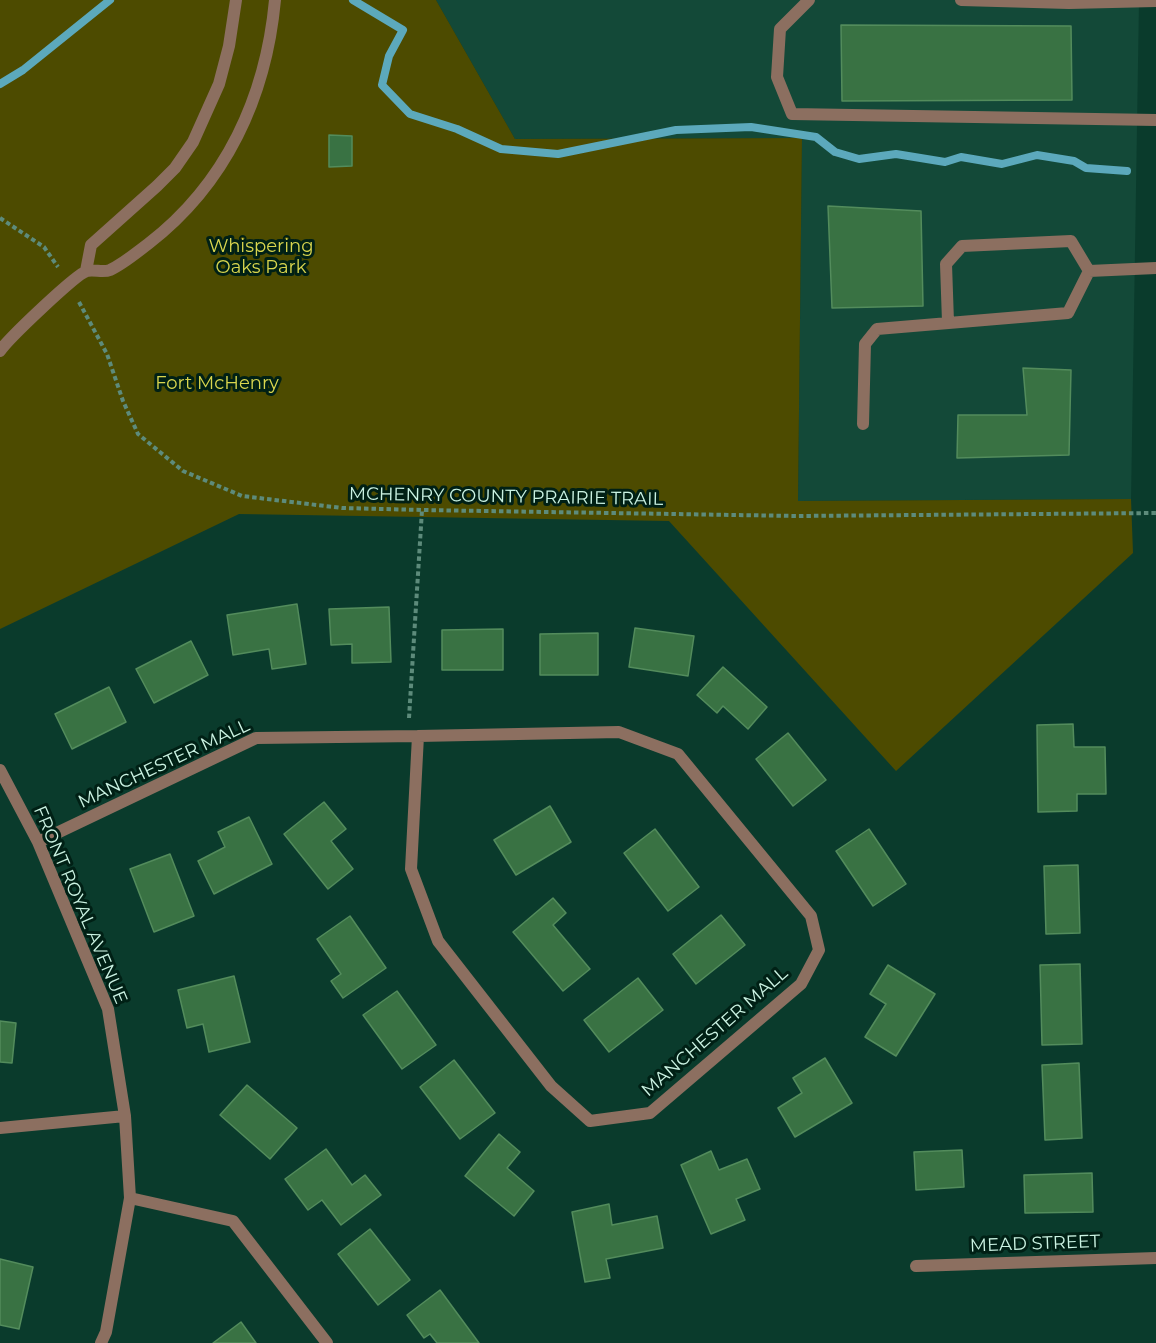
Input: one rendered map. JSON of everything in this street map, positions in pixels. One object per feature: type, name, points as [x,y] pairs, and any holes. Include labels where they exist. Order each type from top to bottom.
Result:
[{"type":"street","points":[[86,271],[91,245],[175,168],[193,142],[219,84],[229,46],[236,0]]},
{"type":"street","points":[[0,351],[86,271],[108,271],[150,242],[193,202],[218,171],[238,136],[254,95],[268,44],[275,0]]},
{"type":"street","points":[[809,0],[780,28],[777,76],[792,114],[1156,120]]},
{"type":"street","points":[[961,0],[1069,3],[1156,1]]},
{"type":"street","points":[[948,322],[946,264],[962,246],[1071,241],[1089,271]]},
{"type":"street","points":[[1089,271],[1156,268]]},
{"type":"street","points":[[862,424],[865,344],[877,329],[1068,313],[1089,271]]},
{"type":"street","name":"MANCHESTER MALL","points":[[38,842],[256,738],[619,732],[678,754],[811,916],[819,950],[801,984],[650,1113],[590,1121],[551,1086],[438,941],[411,869],[413,736]]},
{"type":"street","name":"FRONT ROYAL AVENUE","points":[[0,770],[38,842],[108,1009],[125,1116],[130,1198],[106,1332],[101,1343]]},
{"type":"street","points":[[0,1128],[125,1116]]},
{"type":"street","points":[[130,1198],[233,1221],[327,1343]]},
{"type":"street","name":"MEAD STREET","points":[[916,1266],[1156,1258]]},
{"type":"path","name":"MCHENRY COUNTY PRAIRIE TRAIL","points":[[0,218],[44,247],[70,284],[107,354],[123,401],[138,434],[183,471],[242,496],[342,508],[422,510],[798,516],[1156,513]]},
{"type":"path","points":[[413,736],[422,510]]},
{"type":"shaded area","points":[[436,0],[1139,0],[1131,499],[798,501],[802,138],[515,139]]},
{"type":"green space","name":"Whispering Oaks Park","points":[[0,0],[436,0],[515,139],[802,138],[798,501],[1131,499],[1133,553],[896,771],[669,521],[239,514],[0,629]]},
{"type":"building","points":[[841,25],[1071,26],[1072,100],[842,101]]},
{"type":"building","points":[[329,135],[352,136],[352,166],[329,167]]},
{"type":"building","points":[[828,206],[921,211],[923,306],[832,308]]},
{"type":"building","points":[[1023,368],[1071,370],[1069,455],[957,458],[958,415],[1027,415]]},
{"type":"building","points":[[297,604],[306,664],[272,669],[269,649],[233,655],[227,615]]},
{"type":"building","points":[[389,607],[391,662],[352,663],[352,644],[331,645],[329,609]]},
{"type":"building","points":[[635,628],[694,636],[688,676],[629,667]]},
{"type":"building","points":[[503,629],[503,670],[442,670],[442,630]]},
{"type":"building","points":[[598,633],[598,675],[540,675],[540,634]]},
{"type":"building","points":[[191,641],[208,675],[154,703],[136,669]]},
{"type":"building","points":[[723,667],[767,707],[748,729],[723,706],[717,713],[697,695]]},
{"type":"building","points":[[109,687],[126,722],[72,749],[55,714]]},
{"type":"building","points":[[1073,724],[1074,747],[1105,747],[1106,794],[1077,794],[1077,811],[1038,812],[1037,725]]},
{"type":"building","points":[[788,733],[826,780],[793,806],[756,759]]},
{"type":"building","points":[[324,802],[346,829],[331,841],[353,869],[328,889],[284,834]]},
{"type":"building","points":[[550,806],[571,842],[516,875],[494,840]]},
{"type":"building","points":[[249,817],[272,864],[214,894],[198,861],[225,847],[218,832]]},
{"type":"building","points":[[655,829],[699,887],[668,911],[624,853]]},
{"type":"building","points":[[869,829],[906,884],[873,906],[836,851]]},
{"type":"building","points":[[170,854],[194,916],[154,932],[130,869]]},
{"type":"building","points":[[1078,865],[1080,933],[1046,934],[1044,866]]},
{"type":"building","points":[[553,898],[566,913],[553,925],[590,969],[563,991],[513,932]]},
{"type":"building","points":[[721,915],[745,945],[696,984],[673,954]]},
{"type":"building","points":[[350,916],[386,968],[343,998],[331,981],[341,974],[317,939]]},
{"type":"building","points":[[1080,964],[1082,1044],[1042,1045],[1040,965]]},
{"type":"building","points":[[888,965],[935,994],[896,1056],[865,1037],[886,1004],[870,994]]},
{"type":"building","points":[[234,976],[250,1042],[209,1052],[203,1024],[187,1028],[178,990]]},
{"type":"building","points":[[638,978],[663,1010],[609,1052],[584,1020]]},
{"type":"building","points":[[397,991],[436,1045],[402,1069],[363,1015]]},
{"type":"building","points":[[0,1021],[16,1023],[12,1063],[0,1062]]},
{"type":"building","points":[[825,1058],[852,1103],[795,1137],[778,1108],[802,1093],[793,1078]]},
{"type":"building","points":[[454,1060],[495,1113],[460,1139],[420,1087]]},
{"type":"building","points":[[1079,1063],[1082,1138],[1045,1140],[1042,1065]]},
{"type":"building","points":[[247,1085],[297,1128],[270,1159],[220,1115]]},
{"type":"building","points":[[499,1134],[520,1152],[507,1168],[534,1191],[514,1216],[465,1176]]},
{"type":"building","points":[[326,1149],[352,1185],[365,1175],[381,1195],[341,1225],[322,1200],[308,1210],[285,1179]]},
{"type":"building","points":[[962,1150],[964,1187],[916,1190],[914,1152]]},
{"type":"building","points":[[711,1151],[719,1170],[747,1159],[760,1189],[736,1199],[745,1220],[711,1234],[681,1165]]},
{"type":"building","points":[[1092,1173],[1093,1212],[1025,1213],[1024,1175]]},
{"type":"building","points":[[609,1204],[612,1225],[657,1216],[663,1248],[606,1259],[610,1278],[585,1282],[572,1212]]},
{"type":"building","points":[[370,1229],[410,1280],[378,1305],[338,1254]]},
{"type":"building","points":[[0,1259],[33,1267],[19,1329],[0,1325]]},
{"type":"building","points":[[440,1290],[479,1343],[437,1343],[430,1334],[424,1338],[407,1315]]},
{"type":"building","points":[[241,1322],[256,1343],[213,1343]]},
{"type":"waterway","points":[[0,84],[23,70],[110,0]]},
{"type":"waterway","points":[[353,0],[403,30],[389,56],[382,85],[410,114],[457,129],[501,149],[558,154],[676,130],[751,127],[816,137],[835,152],[859,159],[896,154],[945,162],[961,157],[1002,164],[1037,155],[1074,161],[1086,168],[1127,171]]},
{"type":"park label","name":"Fort McHenry","points":[[217,384]]}]
